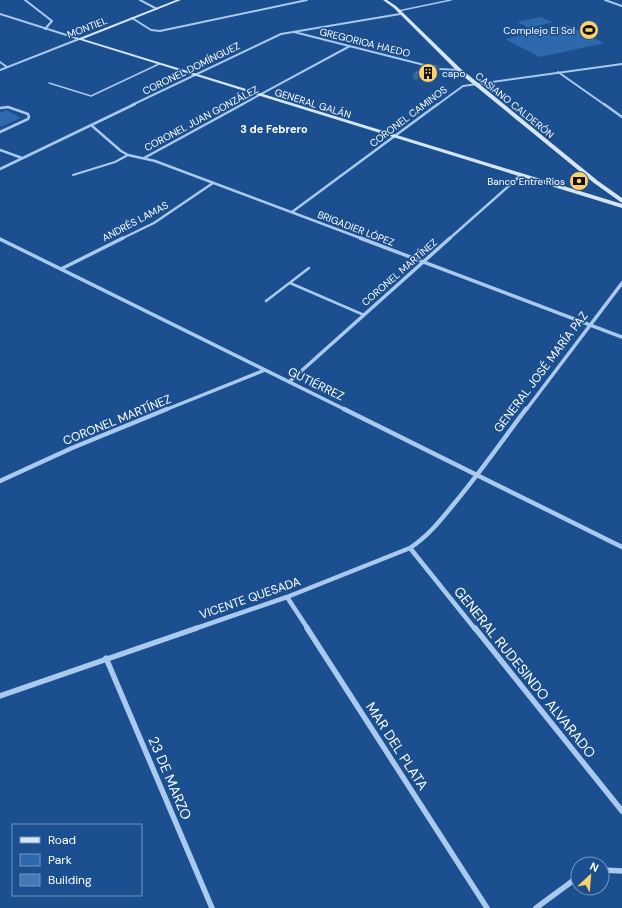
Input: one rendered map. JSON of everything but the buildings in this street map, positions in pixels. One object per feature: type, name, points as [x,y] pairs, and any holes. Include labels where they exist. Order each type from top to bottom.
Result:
[{"type":"street","points":[[25,0],[52,21],[45,29]]},
{"type":"street","points":[[140,0],[157,9]]},
{"type":"street","name":"MONTIEL","points":[[0,70],[179,0]]},
{"type":"street","points":[[132,18],[153,31],[160,31],[306,0]]},
{"type":"street","name":"CASIANO CALDERÓN","points":[[385,0],[459,70],[596,182],[622,200]]},
{"type":"street","points":[[605,0],[622,6]]},
{"type":"street","name":"CORONEL DOMÍNGUEZ","points":[[0,169],[276,36],[292,31],[399,12]]},
{"type":"street","name":"GENERAL GALÁN","points":[[0,14],[194,76],[622,206]]},
{"type":"street","name":"GREGORIOA HAEDO","points":[[292,31],[440,69],[459,70]]},
{"type":"street","name":"CORONEL JUAN GONZÁLEZ","points":[[144,158],[350,46]]},
{"type":"street","points":[[0,62],[7,67]]},
{"type":"street","points":[[618,64],[622,67]]},
{"type":"street","name":"CORONEL CAMINOS","points":[[292,212],[463,86],[622,64]]},
{"type":"street","points":[[558,72],[622,117]]},
{"type":"street","points":[[0,108],[8,107],[28,114],[30,117],[28,120],[0,132]]},
{"type":"street","name":"BRIGADIER LÓPEZ","points":[[91,125],[121,151],[128,155],[144,158],[292,212],[622,337]]},
{"type":"street","points":[[0,150],[22,158]]},
{"type":"street","name":"CORONEL MARTÍNEZ","points":[[289,382],[520,176]]},
{"type":"street","points":[[580,194],[598,193],[596,182]]},
{"type":"street","name":"ANDRÉS LAMAS","points":[[61,269],[154,223],[213,183]]},
{"type":"street","name":"GUTIÉRREZ","points":[[0,239],[622,547]]},
{"type":"street","name":"GENERAL JOSÉ MARÍA PAZ","points":[[476,474],[622,283]]},
{"type":"street","name":"CORONEL MARTÍNEZ","points":[[0,481],[72,448],[265,370]]},
{"type":"street","name":"VICENTE QUESADA","points":[[0,696],[106,658],[287,597],[410,548],[422,540],[432,530],[464,492],[476,474]]},
{"type":"street","name":"GENERAL RUDESINDO ALVARADO","points":[[410,548],[622,811]]},
{"type":"street","name":"MAR DEL PLATA","points":[[287,597],[487,908]]},
{"type":"street","name":"23 DE MARZO","points":[[106,658],[212,908]]},
{"type":"street","points":[[610,870],[622,871]]},
{"type":"street","points":[[536,908],[570,883]]},
{"type":"lane","points":[[399,12],[452,0]]},
{"type":"lane","points":[[49,83],[91,96],[158,64]]},
{"type":"lane","points":[[73,175],[115,162],[128,155]]},
{"type":"lane","points":[[266,301],[309,268]]},
{"type":"lane","points":[[290,283],[364,315]]},
{"type":"green space","points":[[540,17],[553,22],[529,28],[517,22]]},
{"type":"green space","points":[[567,25],[604,43],[540,57],[505,39]]},
{"type":"green space","points":[[6,110],[21,118],[0,127],[0,113]]},
{"type":"place","name":"Complejo El Sol","points":[[589,30]]},
{"type":"place","name":"capo","points":[[428,73]]},
{"type":"place","name":"Banco Entre Ríos","points":[[579,181]]},
{"type":"district","name":"3 de Febrero","points":[[274,129]]}]
